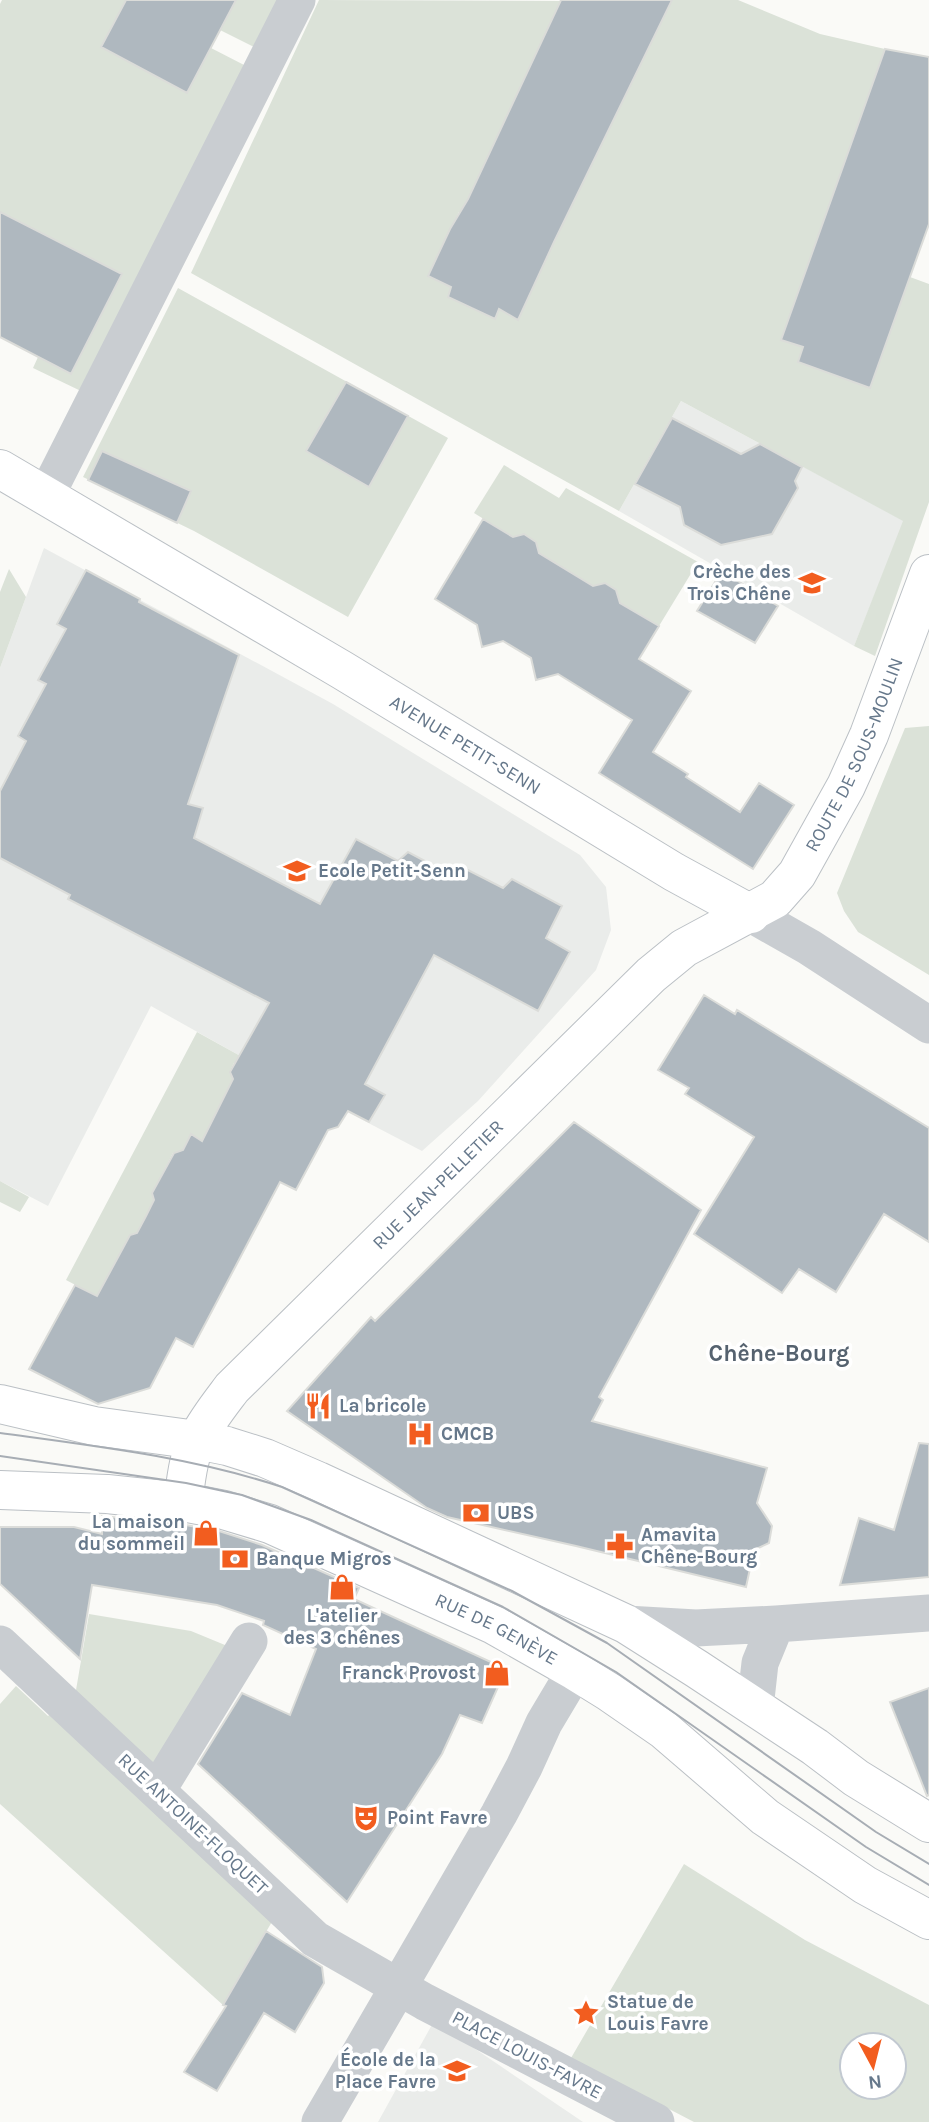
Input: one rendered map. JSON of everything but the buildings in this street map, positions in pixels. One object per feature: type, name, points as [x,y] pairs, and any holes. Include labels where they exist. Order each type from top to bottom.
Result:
[{"type":"street","points":[[46,496],[297,0]]},
{"type":"street","name":"AVENUE PETIT-SENN","points":[[0,469],[342,670],[674,872],[808,947],[929,1025]]},
{"type":"street","name":"ROUTE DE SOUS-MOULIN","points":[[751,914],[775,899],[797,874],[846,786],[890,682],[929,573]]},
{"type":"street","name":"RUE JEAN-PELLETIER","points":[[183,1502],[197,1440],[214,1412],[241,1379],[651,975],[684,948],[751,914]]},
{"type":"street","points":[[0,1404],[94,1426],[227,1446],[285,1467],[626,1625],[815,1747],[856,1778],[929,1823]]},
{"type":"street","name":"RUE DE GENÈVE","points":[[0,1490],[107,1494],[183,1502],[224,1510],[270,1524],[494,1625],[575,1671],[664,1730],[765,1817],[865,1885],[929,1920]]},
{"type":"street","points":[[626,1625],[696,1628],[929,1613]]},
{"type":"street","points":[[755,1708],[760,1663],[776,1624]]},
{"type":"street","points":[[157,1791],[249,1641]]},
{"type":"street","name":"RUE ANTOINE-FLOQUET","points":[[0,1644],[315,1939],[399,1986]]},
{"type":"street","points":[[320,2122],[499,1814],[544,1723],[575,1671]]},
{"type":"street","name":"PLACE LOUIS-FAVRE","points":[[399,1986],[656,2122]]},
{"type":"shaded area","points":[[2,0],[126,0],[101,47],[186,92],[211,48],[248,67],[83,392],[33,368],[38,357],[71,374],[122,274],[0,212]]},
{"type":"shaded area","points":[[236,0],[283,0],[258,49],[220,30]]},
{"type":"shaded area","points":[[319,0],[561,1],[463,214],[459,212],[429,275],[451,287],[448,297],[495,319],[499,309],[518,319],[672,0],[738,0],[820,34],[885,49],[782,340],[803,347],[799,362],[870,388],[910,277],[929,284],[929,502],[875,656],[854,646],[903,521],[681,401],[619,511],[191,273]]},
{"type":"shaded area","points":[[178,288],[448,438],[348,617],[194,531],[83,477]]},
{"type":"shaded area","name":"Crèche des Trois Chêne","points":[[681,401],[904,521],[854,646],[619,511]]},
{"type":"shaded area","points":[[504,465],[559,498],[566,488],[698,562],[659,626],[615,600],[618,595],[616,590],[605,583],[600,584],[597,589],[535,550],[536,542],[524,534],[516,539],[474,513]]},
{"type":"shaded area","name":"Ecole Petit-Senn","points":[[44,548],[333,704],[580,855],[606,887],[611,930],[596,970],[478,1101],[422,1151],[151,1006],[48,1206],[0,1181],[0,668]]},
{"type":"shaded area","points":[[9,569],[26,597],[0,668],[0,592]]},
{"type":"shaded area","points":[[929,726],[929,975],[858,932],[844,911],[837,893],[905,728]]},
{"type":"shaded area","points":[[197,1032],[244,1058],[234,1063],[230,1071],[233,1079],[213,1119],[216,1127],[206,1143],[191,1134],[183,1150],[173,1153],[152,1193],[155,1201],[102,1299],[66,1280]]},
{"type":"shaded area","points":[[0,1181],[29,1197],[20,1212],[0,1202]]},
{"type":"shaded area","points":[[89,1614],[191,1631],[254,1657],[152,1810],[273,1920],[223,2005],[0,1804],[0,1704],[16,1686],[48,1716],[76,1690]]},
{"type":"shaded area","points":[[684,1864],[805,1940],[929,2005],[929,2122],[694,2122],[571,2058]]},
{"type":"shaded area","name":"École de la Place Favre","points":[[434,2021],[583,2122],[378,2122]]},
{"type":"tram line","points":[[0,1433],[178,1460],[282,1487],[512,1591],[607,1643],[876,1832],[929,1864]]},
{"type":"tram line","points":[[0,1456],[186,1483],[242,1495],[311,1520],[503,1607],[616,1672],[866,1847],[929,1885]]},
{"type":"place","name":"Crèche des Trois Chêne","points":[[812,583]]},
{"type":"place","name":"Ecole Petit-Senn","points":[[297,871]]},
{"type":"place","name":"La bricole","points":[[318,1406]]},
{"type":"place","name":"CMCB","points":[[420,1434]]},
{"type":"place","name":"UBS","points":[[476,1513]]},
{"type":"place","name":"La maison du sommeil","points":[[206,1533]]},
{"type":"place","name":"Amavita Chêne-Bourg","points":[[620,1546]]},
{"type":"place","name":"Banque Migros","points":[[235,1559]]},
{"type":"place","name":"L'atelier des 3 chênes","points":[[342,1587]]},
{"type":"place","name":"Franck Provost","points":[[497,1673]]},
{"type":"place","name":"Point Favre","points":[[366,1818]]},
{"type":"place","name":"Statue de Louis Favre","points":[[586,2013]]},
{"type":"place","name":"École de la Place Favre","points":[[457,2071]]},
{"type":"district","name":"Chêne-Bourg","points":[[779,1353]]}]
